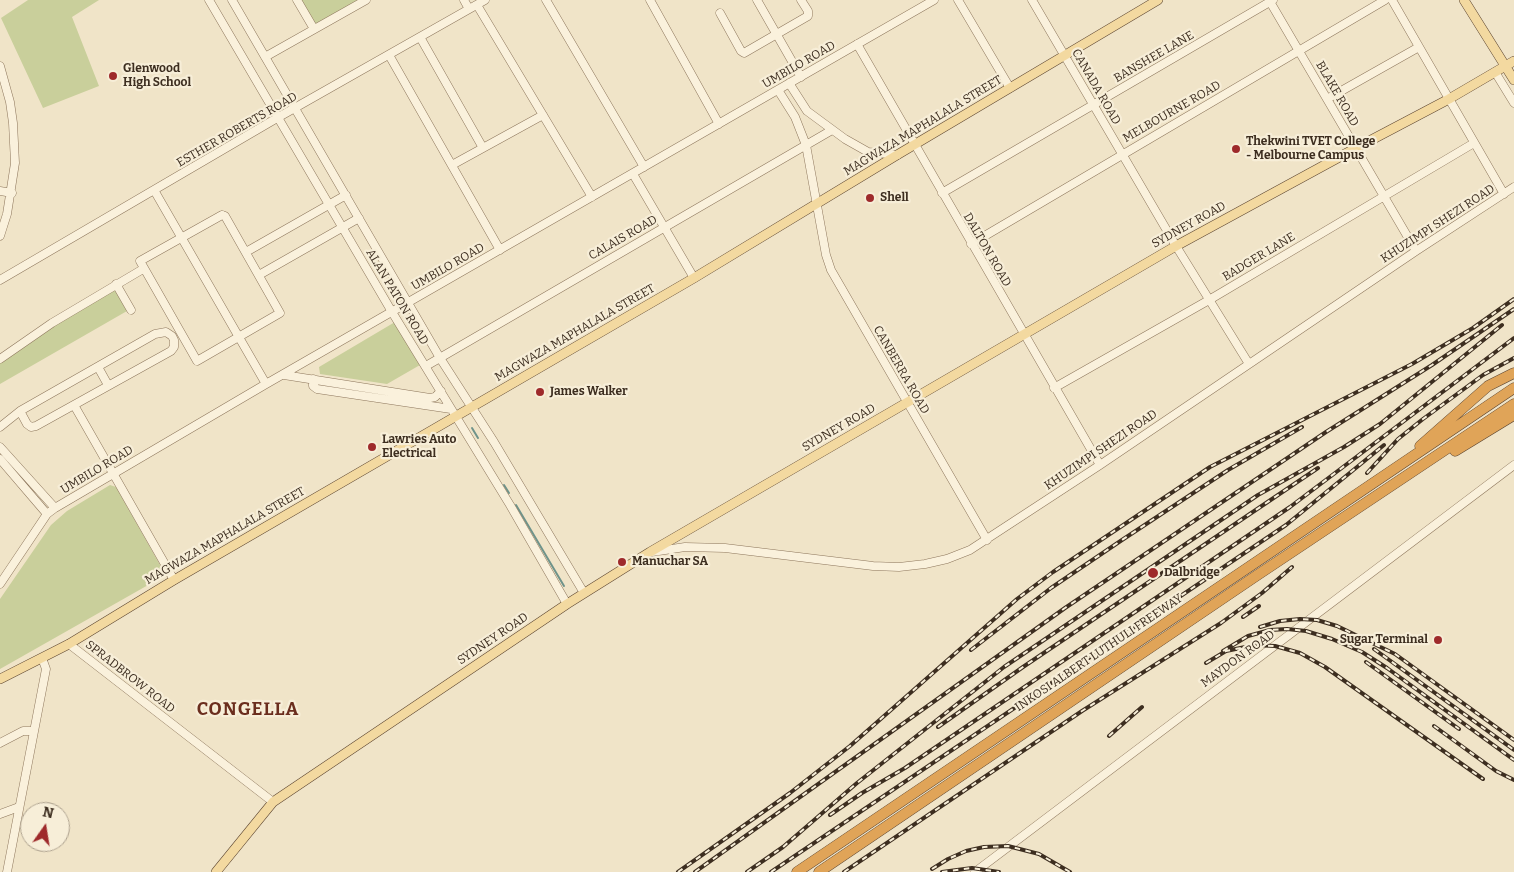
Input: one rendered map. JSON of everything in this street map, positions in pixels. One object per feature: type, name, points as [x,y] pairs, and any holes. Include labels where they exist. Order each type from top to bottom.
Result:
[{"type":"highway","points":[[1407,459],[1428,437],[1488,386],[1514,373]]},
{"type":"highway","name":"INKOSI ALBERT LUTHULI FREEWAY","points":[[797,872],[1514,388]]},
{"type":"highway","name":"INKOSI ALBERT LUTHULI FREEWAY","points":[[819,872],[1514,404]]},
{"type":"highway","points":[[1394,485],[1514,415]]},
{"type":"main road","name":"MAGWAZA MAPHALALA STREET","points":[[0,680],[69,644],[453,412],[472,407],[694,278],[1158,0]]},
{"type":"main road","points":[[1464,0],[1514,80]]},
{"type":"main road","name":"SYDNEY ROAD","points":[[216,872],[272,802],[567,604],[650,552],[1176,246],[1356,148],[1449,100],[1514,61]]},
{"type":"street","name":"ALAN PATON ROAD","points":[[209,0],[277,118],[392,312],[510,505],[567,604]]},
{"type":"street","name":"ALAN PATON ROAD","points":[[232,0],[440,358],[472,407],[584,594]]},
{"type":"street","points":[[297,0],[314,29]]},
{"type":"street","points":[[265,57],[366,0]]},
{"type":"street","points":[[464,0],[469,9]]},
{"type":"street","name":"ESTHER ROBERTS ROAD","points":[[0,280],[277,118],[485,0]]},
{"type":"street","points":[[546,0],[644,167]]},
{"type":"street","points":[[650,0],[719,124]]},
{"type":"street","points":[[757,0],[801,77]]},
{"type":"street","points":[[720,13],[743,53],[808,16],[808,11],[801,0]]},
{"type":"street","name":"UMBILO ROAD","points":[[0,584],[54,508],[934,0]]},
{"type":"street","points":[[958,0],[1010,88]]},
{"type":"street","name":"CANADA ROAD","points":[[1032,0],[1176,246],[1249,364]]},
{"type":"street","name":"MELBOURNE ROAD","points":[[970,244],[1385,0]]},
{"type":"street","points":[[1392,0],[1504,194]]},
{"type":"street","name":"BLAKE ROAD","points":[[1271,1],[1416,251]]},
{"type":"street","name":"BANSHEE LANE","points":[[942,193],[1271,1]]},
{"type":"street","points":[[477,5],[592,197]]},
{"type":"street","points":[[420,38],[483,148]]},
{"type":"street","name":"DALTON ROAD","points":[[857,44],[970,244],[1100,465]]},
{"type":"street","points":[[1328,99],[1419,48]]},
{"type":"street","points":[[389,55],[500,250]]},
{"type":"street","points":[[0,66],[6,84],[13,124],[15,163],[12,193],[0,236]]},
{"type":"street","points":[[1495,72],[1514,103]]},
{"type":"street","points":[[789,83],[807,111],[832,130],[868,152],[897,155]]},
{"type":"street","name":"CANBERRA ROAD","points":[[778,90],[795,117],[806,145],[826,255],[831,270],[987,540]]},
{"type":"street","points":[[452,165],[543,114]]},
{"type":"street","name":"CALAIS ROAD","points":[[426,366],[832,130]]},
{"type":"street","name":"BADGER LANE","points":[[1054,388],[1209,300],[1474,143]]},
{"type":"street","points":[[632,174],[694,278]]},
{"type":"street","name":"KHUZIMPI SHEZI ROAD","points":[[650,552],[685,548],[725,548],[873,566],[899,567],[947,560],[987,540],[1416,251],[1514,188]]},
{"type":"street","points":[[154,190],[266,384]]},
{"type":"street","points":[[0,191],[12,193]]},
{"type":"street","points":[[246,252],[346,195]]},
{"type":"street","points":[[223,214],[260,275],[280,313],[200,360],[196,360],[140,262],[182,238],[223,214]]},
{"type":"street","points":[[260,275],[359,218]]},
{"type":"street","points":[[0,359],[52,323],[143,269]]},
{"type":"street","points":[[116,284],[131,310]]},
{"type":"street","points":[[0,427],[20,411],[160,332],[166,332],[172,336],[175,344],[171,351],[34,427],[27,424],[20,411]]},
{"type":"street","points":[[98,367],[108,385]]},
{"type":"street","points":[[284,374],[313,379],[315,389],[365,391],[453,412]]},
{"type":"street","points":[[380,394],[430,398],[435,397],[441,391]]},
{"type":"street","points":[[74,405],[174,580]]},
{"type":"street","points":[[0,447],[48,514]]},
{"type":"street","points":[[0,459],[54,508]]},
{"type":"street","name":"MAYDON ROAD","points":[[975,872],[1514,465]]},
{"type":"street","points":[[510,505],[525,496]]},
{"type":"street","name":"SPRADBROW ROAD","points":[[69,644],[272,802]]},
{"type":"street","points":[[7,872],[46,669],[42,658]]},
{"type":"street","points":[[0,743],[23,731],[33,731]]},
{"type":"street","points":[[0,814],[19,807]]},
{"type":"green space","points":[[28,0],[99,0],[72,17],[99,86],[43,108],[1,18]]},
{"type":"green space","points":[[301,0],[359,0],[316,25]]},
{"type":"green space","points":[[114,288],[127,311],[0,384],[0,362],[18,348]]},
{"type":"green space","points":[[395,322],[420,365],[387,384],[320,374],[319,367]]},
{"type":"green space","points":[[110,485],[116,487],[164,572],[164,576],[0,669],[0,599],[51,525],[67,511]]},
{"type":"waterway","points":[[472,428],[478,438]]},
{"type":"waterway","points":[[504,485],[509,493]]},
{"type":"waterway","points":[[516,505],[564,586]]},
{"type":"railway","points":[[678,872],[790,793],[850,746],[1017,599],[1053,572],[1210,467],[1412,364],[1473,328],[1514,299]]},
{"type":"railway","points":[[695,872],[1065,608],[1326,432],[1432,365],[1514,309]]},
{"type":"railway","points":[[747,872],[783,847],[857,783],[1004,667],[1258,495],[1344,447],[1380,424],[1502,325]]},
{"type":"railway","points":[[830,815],[862,793],[905,768],[1290,507],[1514,338]]},
{"type":"railway","points":[[1367,473],[1398,439],[1423,419],[1483,375],[1514,358]]},
{"type":"railway","points":[[971,650],[1051,588],[1122,540],[1228,470],[1302,427]]},
{"type":"railway","points":[[771,872],[1286,525],[1384,445]]},
{"type":"railway","points":[[938,727],[1023,667],[1318,468]]},
{"type":"railway","points":[[844,872],[1082,711],[1221,623],[1262,593],[1292,567]]},
{"type":"railway","points":[[1243,617],[1259,606]]},
{"type":"railway","points":[[1260,627],[1280,621],[1300,619],[1317,620],[1337,626],[1395,654],[1514,740]]},
{"type":"railway","points":[[1223,651],[1248,636],[1270,630],[1306,631],[1332,639],[1362,652],[1387,668],[1514,760]]},
{"type":"railway","points":[[1206,663],[1226,651],[1255,645],[1275,646],[1300,653],[1325,667],[1483,779]]},
{"type":"railway","points":[[1374,649],[1514,750]]},
{"type":"railway","points":[[1366,662],[1459,729]]},
{"type":"railway","points":[[1109,736],[1142,707]]},
{"type":"railway","points":[[1434,726],[1496,771],[1514,780]]},
{"type":"railway","points":[[932,869],[966,851],[984,847],[1008,846],[1039,854],[1070,872]]},
{"type":"railway","points":[[942,872],[972,868],[999,872]]},
{"type":"place","name":"Glenwood High School","points":[[113,76]]},
{"type":"place","name":"Thekwini TVET College - Melbourne Campus","points":[[1236,149]]},
{"type":"place","name":"Shell","points":[[870,198]]},
{"type":"place","name":"James Walker","points":[[540,392]]},
{"type":"place","name":"Lawries Auto Electrical","points":[[372,447]]},
{"type":"place","name":"Manuchar SA","points":[[622,562]]},
{"type":"place","name":"Dalbridge","points":[[1153,573]]},
{"type":"place","name":"Sugar Terminal","points":[[1438,640]]},
{"type":"district","name":"CONGELLA","points":[[248,710]]}]
